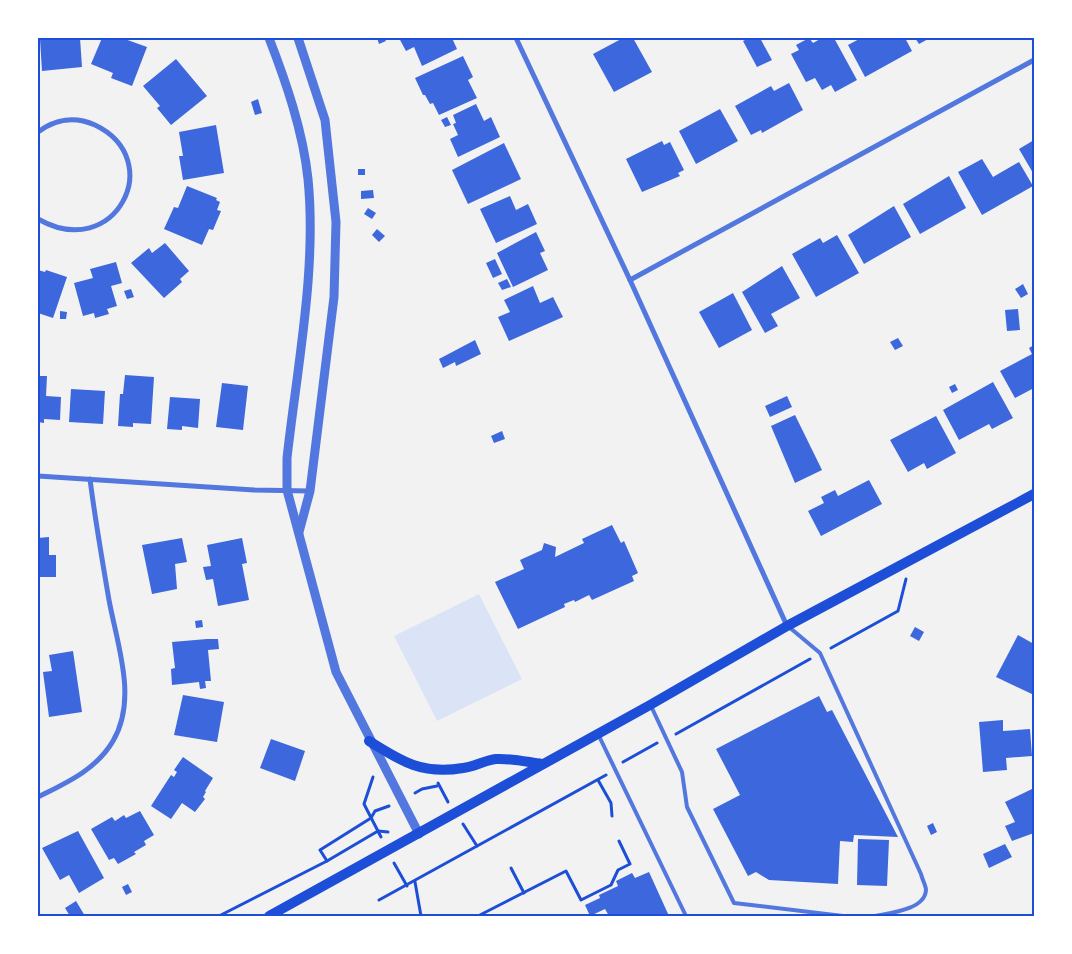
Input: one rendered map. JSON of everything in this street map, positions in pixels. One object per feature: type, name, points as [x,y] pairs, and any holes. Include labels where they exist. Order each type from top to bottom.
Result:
[{"type":"main road","points":[[269,916],[650,705],[788,626],[1034,494]]},
{"type":"main road","points":[[369,741],[394,757],[422,770],[438,771],[464,768],[495,759],[542,764]]},
{"type":"street","points":[[269,38],[282,70],[297,124],[308,179],[310,259],[287,458],[287,490],[336,672],[369,741],[419,834]]},
{"type":"street","points":[[298,38],[325,120],[336,222],[334,297],[310,491],[298,535]]},
{"type":"street","points":[[516,38],[630,280],[767,584],[788,626]]},
{"type":"street","points":[[630,280],[1034,60]]},
{"type":"street","points":[[38,132],[46,126],[65,119],[84,120],[110,132],[122,148],[128,164],[129,183],[124,200],[113,216],[94,227],[75,232],[55,229],[38,219]]},
{"type":"street","points":[[38,476],[310,491]]},
{"type":"street","points":[[38,797],[78,778],[98,760],[113,741],[124,713],[124,674],[112,620],[90,479]]},
{"type":"lane","points":[[788,626],[820,653],[921,874],[926,890],[921,901],[909,908],[874,916]]},
{"type":"lane","points":[[650,705],[682,772],[687,808],[734,903],[843,916]]},
{"type":"lane","points":[[598,734],[686,916]]},
{"type":"path","points":[[898,610],[911,561]]},
{"type":"path","points":[[378,831],[364,804],[380,760]]},
{"type":"path","points":[[598,780],[611,803],[612,816]]},
{"type":"path","points":[[422,789],[438,786],[444,796]]},
{"type":"path","points":[[220,916],[327,861],[320,850],[371,818],[374,811]]},
{"type":"path","points":[[468,832],[477,846]]},
{"type":"path","points":[[478,916],[566,871],[582,900],[611,884],[618,870],[630,864],[619,841]]},
{"type":"path","points":[[379,900],[439,868]]},
{"type":"path","points":[[511,868],[524,893]]},
{"type":"path","points":[[396,870],[407,886]]},
{"type":"path","points":[[415,882],[421,916]]},
{"type":"shaded area","points":[[479,594],[522,679],[437,721],[394,636]]},
{"type":"building","points":[[80,38],[82,67],[42,71],[40,39]]},
{"type":"building","points":[[102,38],[122,38],[147,47],[132,86],[111,78],[113,73],[91,64]]},
{"type":"building","points":[[377,38],[384,38],[386,41],[379,44]]},
{"type":"building","points":[[399,38],[452,38],[457,49],[422,66],[414,47],[406,51]]},
{"type":"building","points":[[623,38],[633,38],[652,72],[614,92],[593,54]]},
{"type":"building","points":[[749,38],[760,38],[772,60],[757,67],[743,41]]},
{"type":"building","points":[[809,38],[813,43],[822,38],[834,38],[857,80],[835,92],[831,85],[822,90],[815,78],[806,82],[791,54],[799,50],[796,45]]},
{"type":"building","points":[[861,38],[905,38],[912,51],[865,77],[848,45]]},
{"type":"building","points":[[915,38],[930,38],[919,44]]},
{"type":"building","points":[[463,56],[473,77],[468,80],[477,98],[439,115],[433,103],[430,104],[425,95],[423,95],[415,78]]},
{"type":"building","points":[[176,59],[207,96],[171,125],[157,108],[160,106],[143,86]]},
{"type":"building","points":[[789,83],[803,110],[762,133],[761,130],[751,135],[735,106],[771,86],[774,91]]},
{"type":"building","points":[[258,99],[262,113],[255,115],[251,102]]},
{"type":"building","points":[[476,104],[484,121],[491,117],[500,137],[458,157],[450,139],[458,135],[453,124],[456,123],[453,115]]},
{"type":"building","points":[[720,109],[738,141],[696,164],[679,131]]},
{"type":"building","points":[[447,117],[451,125],[445,127],[441,120]]},
{"type":"building","points":[[216,125],[224,173],[183,180],[179,156],[183,156],[179,132]]},
{"type":"building","points":[[1034,140],[1034,172],[1033,173],[1019,149]]},
{"type":"building","points":[[662,141],[664,145],[670,142],[684,170],[678,173],[680,176],[642,192],[626,159]]},
{"type":"building","points":[[504,143],[521,179],[468,204],[452,170]]},
{"type":"building","points":[[982,159],[993,177],[1019,162],[1033,186],[982,215],[958,172]]},
{"type":"building","points":[[358,169],[365,169],[365,175],[358,175]]},
{"type":"building","points":[[949,176],[966,208],[920,234],[903,204]]},
{"type":"building","points":[[187,186],[217,198],[216,200],[220,202],[217,210],[221,211],[213,230],[209,229],[202,245],[164,229],[174,207],[178,208]]},
{"type":"building","points":[[373,190],[374,198],[361,199],[361,191]]},
{"type":"building","points":[[510,196],[516,210],[528,204],[537,224],[496,243],[480,209]]},
{"type":"building","points":[[894,206],[911,237],[864,264],[848,235]]},
{"type":"building","points":[[368,208],[376,213],[372,219],[364,214]]},
{"type":"building","points":[[377,229],[385,236],[379,242],[372,235]]},
{"type":"building","points":[[536,232],[545,251],[540,253],[548,270],[513,287],[497,253]]},
{"type":"building","points":[[837,235],[859,273],[816,297],[792,254],[820,238],[823,243]]},
{"type":"building","points":[[165,243],[189,271],[180,279],[182,282],[164,298],[131,263],[149,248],[152,253]]},
{"type":"building","points":[[495,259],[502,274],[493,278],[486,263]]},
{"type":"building","points":[[116,262],[122,283],[111,286],[117,306],[107,309],[109,314],[95,318],[94,313],[83,316],[74,283],[93,278],[90,269]]},
{"type":"building","points":[[782,266],[800,298],[771,314],[778,326],[765,333],[742,292]]},
{"type":"building","points":[[38,270],[45,272],[46,270],[67,277],[53,318],[38,313]]},
{"type":"building","points":[[507,279],[511,287],[502,290],[498,283]]},
{"type":"building","points":[[1023,284],[1028,294],[1021,298],[1015,289]]},
{"type":"building","points":[[533,286],[540,303],[553,297],[563,317],[509,341],[498,317],[510,312],[504,300]]},
{"type":"building","points":[[131,289],[134,297],[127,299],[124,291]]},
{"type":"building","points":[[733,293],[752,330],[719,348],[699,312]]},
{"type":"building","points":[[1018,309],[1020,330],[1007,331],[1005,310]]},
{"type":"building","points":[[60,311],[67,312],[66,319],[60,319]]},
{"type":"building","points":[[898,338],[903,346],[895,350],[890,342]]},
{"type":"building","points":[[475,340],[481,354],[456,366],[455,362],[443,368],[439,359]]},
{"type":"building","points":[[1034,345],[1034,388],[1015,398],[1000,371],[1032,354],[1029,348]]},
{"type":"building","points":[[125,375],[154,377],[151,424],[133,423],[133,427],[118,426],[120,394],[123,394]]},
{"type":"building","points":[[38,376],[47,376],[46,396],[61,397],[60,420],[44,419],[44,423],[38,422]]},
{"type":"building","points":[[993,382],[1013,418],[992,429],[989,424],[959,440],[943,410]]},
{"type":"building","points":[[222,383],[248,386],[243,430],[216,427]]},
{"type":"building","points":[[955,384],[958,390],[952,393],[949,387]]},
{"type":"building","points":[[71,389],[105,391],[103,424],[69,422]]},
{"type":"building","points":[[787,396],[792,407],[770,417],[765,406]]},
{"type":"building","points":[[170,397],[200,399],[198,428],[182,426],[182,430],[167,429]]},
{"type":"building","points":[[795,415],[822,470],[795,483],[771,426]]},
{"type":"building","points":[[936,416],[956,453],[927,469],[924,463],[908,472],[890,440]]},
{"type":"building","points":[[502,431],[505,439],[494,443],[491,436]]},
{"type":"building","points":[[869,480],[882,504],[821,536],[808,511],[824,503],[821,497],[835,490],[838,496]]},
{"type":"building","points":[[612,525],[621,543],[624,541],[638,573],[632,576],[634,581],[592,600],[589,595],[575,602],[574,600],[564,604],[565,607],[518,629],[495,582],[524,569],[520,560],[542,550],[544,543],[556,547],[555,557],[584,543],[582,539]]},
{"type":"building","points":[[49,537],[49,555],[56,555],[56,577],[38,577],[38,538]]},
{"type":"building","points":[[182,538],[187,562],[175,564],[177,589],[152,594],[142,545]]},
{"type":"building","points":[[242,538],[247,563],[242,564],[249,600],[218,606],[213,579],[206,580],[203,567],[211,566],[207,545]]},
{"type":"building","points":[[202,620],[203,627],[196,628],[195,621]]},
{"type":"building","points":[[915,627],[924,632],[919,641],[910,636]]},
{"type":"building","points":[[1018,635],[1034,644],[1034,695],[996,677]]},
{"type":"building","points":[[218,639],[219,649],[208,650],[211,681],[205,681],[206,688],[200,689],[199,682],[172,685],[171,669],[175,668],[172,642]]},
{"type":"building","points":[[73,651],[82,712],[49,717],[43,672],[52,671],[49,655]]},
{"type":"building","points":[[183,695],[224,702],[217,742],[174,735]]},
{"type":"building","points":[[819,696],[827,712],[832,710],[898,837],[854,835],[853,842],[840,841],[838,884],[769,880],[756,872],[748,876],[713,809],[740,795],[716,749]]},
{"type":"building","points":[[1003,720],[1003,731],[1030,729],[1032,756],[1006,758],[1007,770],[983,772],[979,722]]},
{"type":"building","points":[[271,739],[305,751],[295,781],[260,768]]},
{"type":"building","points":[[183,757],[213,778],[205,791],[203,797],[205,799],[195,812],[182,803],[171,819],[151,806],[171,775],[174,777],[177,772],[174,770]]},
{"type":"building","points":[[1034,788],[1034,833],[1012,841],[1005,826],[1015,822],[1005,802]]},
{"type":"building","points":[[140,811],[154,835],[144,841],[146,845],[134,852],[136,854],[118,864],[114,858],[109,860],[91,829],[112,817],[115,821],[124,815],[126,818]]},
{"type":"building","points":[[933,823],[937,832],[931,835],[927,826]]},
{"type":"building","points":[[78,831],[104,878],[79,893],[69,875],[60,880],[42,848]]},
{"type":"building","points":[[858,839],[889,840],[887,886],[857,885]]},
{"type":"building","points":[[1005,844],[1012,857],[989,868],[983,854]]},
{"type":"building","points":[[649,872],[669,916],[609,916],[605,909],[590,916],[585,905],[600,898],[599,895],[618,886],[616,881],[632,873],[635,878]]},
{"type":"building","points":[[128,884],[132,892],[126,895],[122,887]]},
{"type":"building","points":[[76,901],[85,916],[70,916],[65,908]]}]
